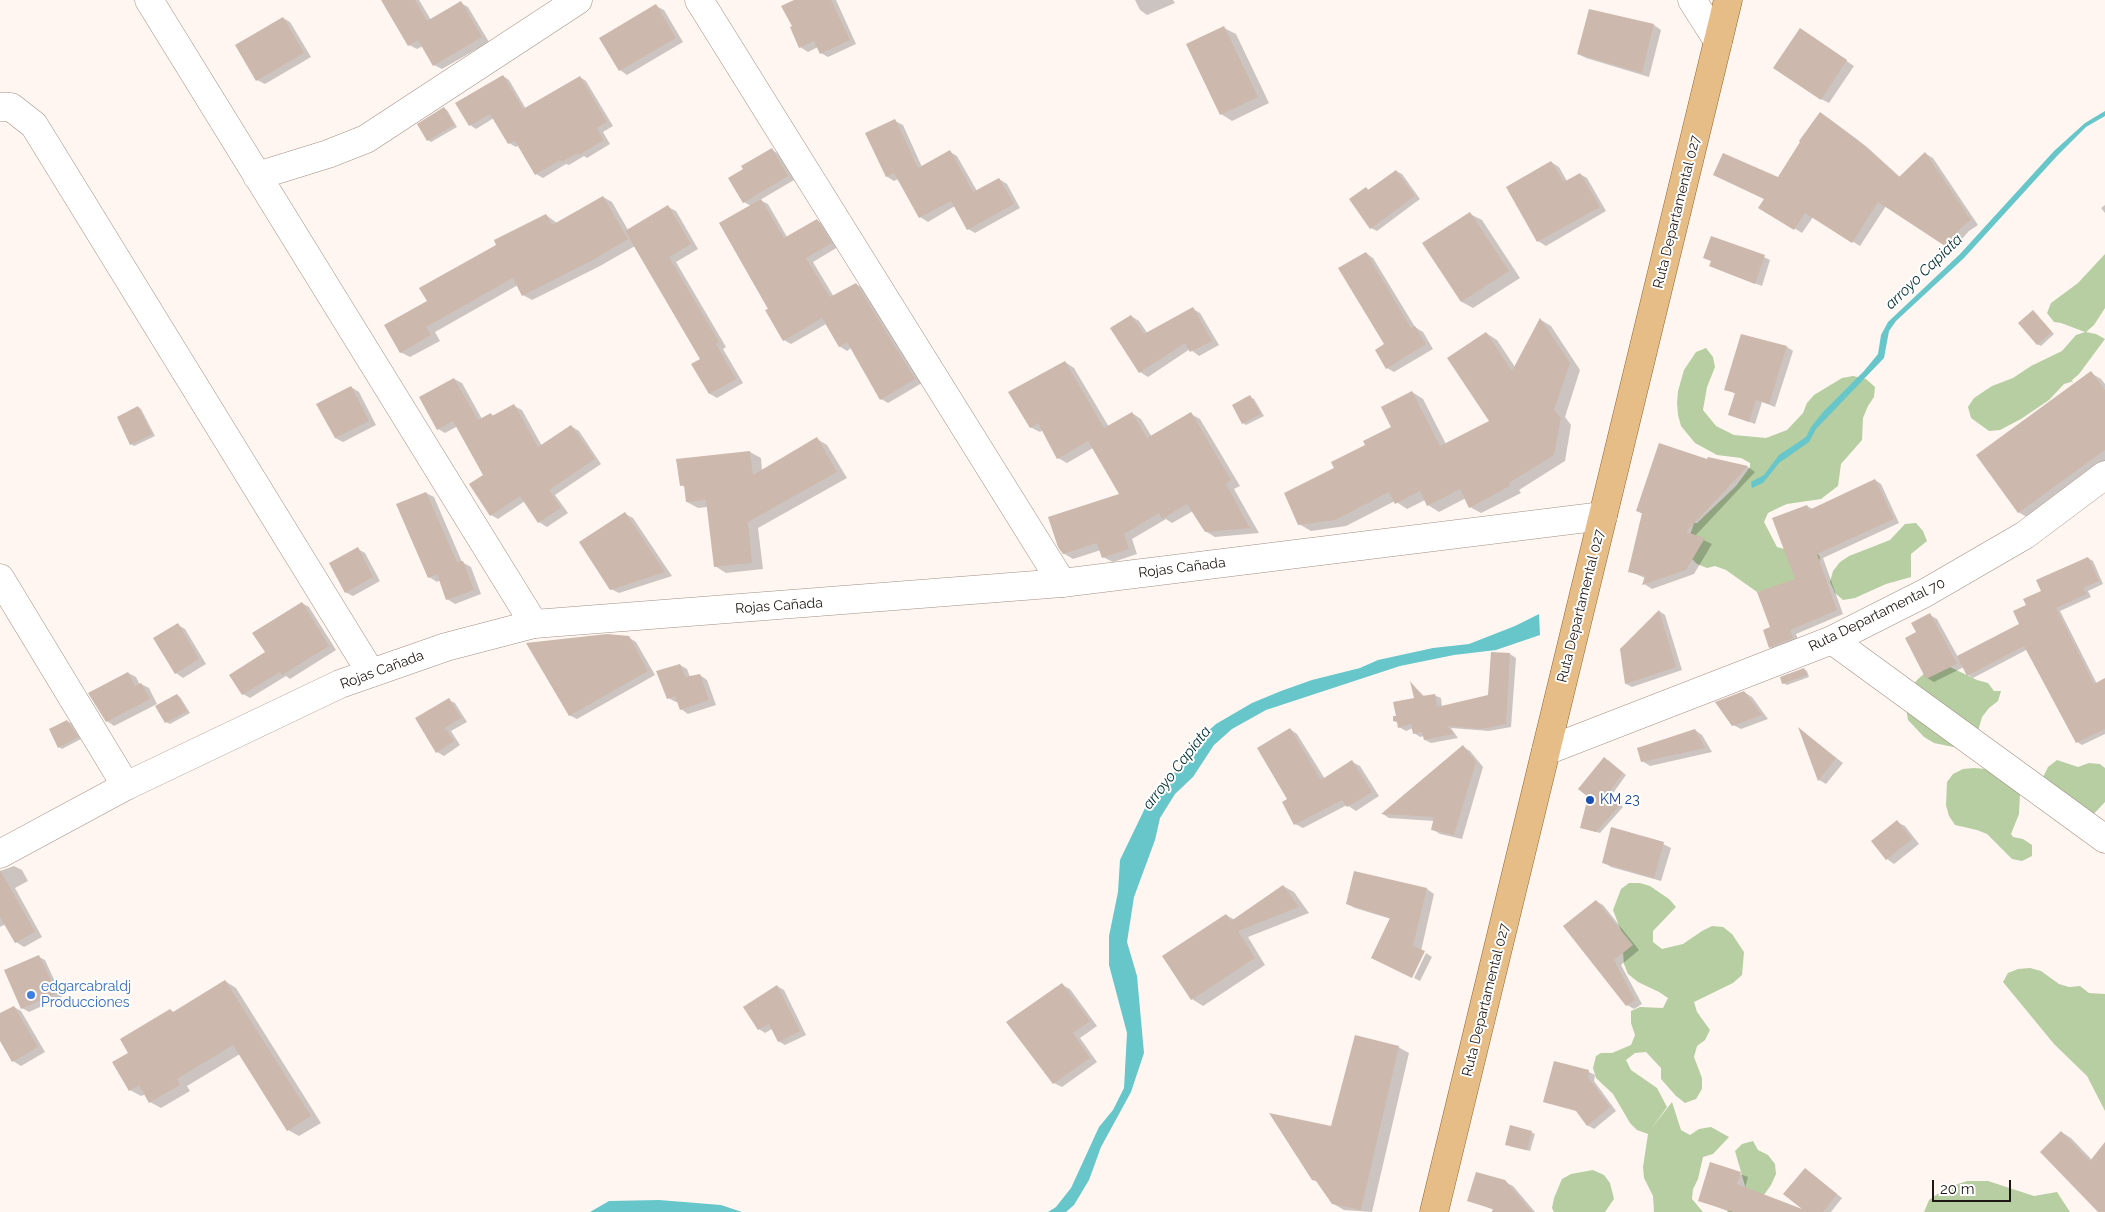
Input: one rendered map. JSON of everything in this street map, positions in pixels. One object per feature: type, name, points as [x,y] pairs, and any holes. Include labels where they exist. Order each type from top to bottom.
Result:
[{"type":"main road","name":"Ruta Departamental 027","points":[[1434,1212],[1728,0]]},
{"type":"street","points":[[149,0],[534,624]]},
{"type":"street","points":[[257,176],[328,154],[366,139],[578,0]]},
{"type":"street","points":[[699,0],[1062,584]]},
{"type":"street","points":[[1692,0],[1718,41]]},
{"type":"street","points":[[0,107],[12,107],[34,125],[371,673]]},
{"type":"street","name":"Ruta Departamental 70","points":[[1546,751],[1832,640],[1925,593],[2025,535],[2105,475]]},
{"type":"street","name":"Rojas Cañada","points":[[2,849],[126,786],[340,684],[446,647],[534,624],[1062,584],[1603,516]]},
{"type":"street","points":[[0,578],[126,786]]},
{"type":"street","points":[[1832,640],[2105,839]]},
{"type":"green space","points":[[2105,254],[2105,308],[2094,325],[2086,332],[2096,334],[2105,339],[2079,374],[2071,381],[2074,381],[2064,384],[2049,400],[2021,419],[2000,430],[1989,431],[1971,418],[1968,407],[1974,398],[1992,386],[2013,378],[2031,366],[2062,351],[2076,335],[2085,332],[2054,322],[2047,313],[2051,303],[2078,283]]},
{"type":"green space","points":[[1706,348],[1713,357],[1715,367],[1707,387],[1703,410],[1716,426],[1734,435],[1766,438],[1787,430],[1803,413],[1807,403],[1814,395],[1842,378],[1853,376],[1866,379],[1875,387],[1874,397],[1863,418],[1862,440],[1841,464],[1838,486],[1821,499],[1787,504],[1778,508],[1768,513],[1764,522],[1777,547],[1792,551],[1814,549],[1820,557],[1818,567],[1789,584],[1757,592],[1726,570],[1715,566],[1707,568],[1697,564],[1689,556],[1687,544],[1694,523],[1697,523],[1736,486],[1750,467],[1750,463],[1741,458],[1717,455],[1695,443],[1681,426],[1677,403],[1678,391],[1684,370],[1696,352]]},
{"type":"green space","points":[[1916,523],[1923,531],[1927,541],[1911,554],[1911,577],[1886,584],[1855,598],[1843,600],[1835,593],[1830,582],[1833,571],[1840,562],[1849,556],[1890,540],[1905,524]]},
{"type":"green space","points":[[1948,666],[1977,680],[1988,683],[1994,691],[2001,691],[1998,701],[1982,717],[1976,738],[1958,748],[1934,743],[1924,737],[1908,720],[1906,708],[1911,687],[1918,679],[1926,672]]},
{"type":"green space","points":[[2057,760],[2078,767],[2089,763],[2100,764],[2105,768],[2105,802],[2089,819],[2055,821],[2043,789],[2043,777],[2048,767]]},
{"type":"green space","points":[[1963,769],[1997,770],[2020,793],[2019,814],[2011,834],[2013,837],[2023,839],[2032,845],[2032,856],[2022,861],[2012,859],[1987,834],[1955,825],[1949,816],[1946,805],[1947,782],[1953,774]]},
{"type":"green space","points":[[1629,883],[1640,883],[1650,886],[1669,899],[1676,907],[1653,931],[1653,942],[1662,949],[1683,944],[1712,926],[1723,927],[1732,934],[1744,952],[1742,975],[1733,983],[1694,1002],[1697,1012],[1710,1030],[1705,1040],[1697,1046],[1694,1057],[1702,1078],[1702,1089],[1696,1099],[1685,1103],[1676,1096],[1661,1079],[1661,1068],[1646,1052],[1635,1053],[1626,1060],[1631,1070],[1657,1088],[1667,1107],[1651,1129],[1672,1102],[1681,1130],[1690,1135],[1699,1129],[1711,1127],[1729,1137],[1713,1154],[1703,1157],[1698,1179],[1693,1189],[1692,1199],[1703,1212],[1654,1212],[1653,1196],[1644,1178],[1643,1167],[1648,1134],[1637,1130],[1630,1123],[1613,1094],[1596,1078],[1593,1068],[1596,1056],[1601,1053],[1612,1053],[1631,1045],[1635,1035],[1631,1023],[1631,1011],[1640,1007],[1663,1008],[1668,998],[1638,982],[1628,974],[1624,964],[1621,931],[1613,910],[1621,889]]},
{"type":"green space","points":[[2030,968],[2041,971],[2059,984],[2069,987],[2080,986],[2089,993],[2105,994],[2105,1111],[2087,1076],[2054,1044],[2003,982],[2008,973],[2018,969]]},
{"type":"green space","points":[[1753,1141],[1758,1150],[1768,1155],[1775,1164],[1776,1174],[1771,1185],[1752,1212],[1727,1212],[1744,1196],[1745,1186],[1735,1151],[1742,1144]]},
{"type":"green space","points":[[1593,1170],[1604,1175],[1610,1183],[1614,1199],[1605,1212],[1554,1212],[1552,1208],[1554,1198],[1562,1179],[1571,1174]]},
{"type":"green space","points":[[1967,1181],[1988,1181],[2034,1196],[2057,1192],[2070,1212],[1924,1212],[1929,1200],[1946,1188]]},
{"type":"water","points":[[2105,111],[2105,116],[2086,127],[2057,156],[1964,258],[1896,321],[1889,331],[1884,358],[1816,429],[1809,442],[1779,463],[1763,483],[1752,488],[1751,482],[1764,475],[1779,455],[1806,437],[1811,427],[1824,411],[1864,371],[1878,354],[1881,335],[1888,322],[1960,254],[2054,151],[2085,123]]},
{"type":"water","points":[[1539,614],[1540,635],[1496,650],[1454,655],[1400,666],[1266,710],[1232,729],[1214,745],[1193,777],[1175,794],[1160,818],[1155,840],[1134,897],[1127,942],[1137,976],[1144,1053],[1131,1092],[1101,1147],[1089,1180],[1074,1205],[1066,1212],[1048,1212],[1056,1207],[1071,1188],[1099,1127],[1113,1110],[1124,1088],[1127,1033],[1109,965],[1109,936],[1118,892],[1120,860],[1146,806],[1163,784],[1187,760],[1198,740],[1216,724],[1252,703],[1281,691],[1312,680],[1360,668],[1378,660],[1433,648],[1469,644],[1515,626]]},
{"type":"water","points":[[659,1200],[721,1205],[742,1212],[590,1212],[609,1201]]},
{"type":"building","points":[[381,0],[415,0],[427,21],[461,1],[482,37],[433,66],[418,40],[408,46]]},
{"type":"building","points":[[794,0],[831,0],[850,40],[820,54],[814,41],[799,48],[790,27],[792,26],[781,6]]},
{"type":"building","points":[[656,4],[676,38],[619,71],[599,38]]},
{"type":"building","points":[[1589,9],[1654,24],[1642,73],[1577,54]]},
{"type":"building","points":[[283,17],[304,53],[256,81],[235,45]]},
{"type":"building","points":[[1224,26],[1258,97],[1220,115],[1186,44]]},
{"type":"building","points":[[1800,28],[1847,60],[1821,100],[1773,68]]},
{"type":"building","points":[[503,75],[523,109],[580,76],[607,122],[597,128],[604,140],[579,155],[578,153],[562,162],[560,160],[535,175],[515,141],[508,144],[490,114],[469,126],[455,103]]},
{"type":"building","points":[[444,107],[454,125],[427,141],[417,124]]},
{"type":"building","points":[[1820,112],[1859,141],[1899,177],[1925,152],[1971,220],[1945,246],[1878,202],[1852,243],[1805,213],[1794,230],[1758,208],[1764,199],[1713,175],[1723,153],[1778,177],[1799,141]]},
{"type":"building","points":[[895,119],[918,168],[950,150],[973,192],[999,178],[1014,204],[967,230],[951,201],[919,218],[894,173],[886,177],[865,133]]},
{"type":"building","points":[[772,148],[788,176],[743,203],[728,178],[743,169],[741,166]]},
{"type":"building","points":[[1551,161],[1564,182],[1580,173],[1600,207],[1537,242],[1506,187]]},
{"type":"building","points":[[1396,170],[1415,196],[1370,229],[1349,199],[1366,187],[1368,190]]},
{"type":"building","points":[[603,196],[628,239],[591,261],[522,296],[513,278],[426,327],[431,335],[400,353],[384,325],[427,301],[419,288],[496,245],[494,240],[546,214],[552,225]]},
{"type":"building","points":[[761,199],[784,238],[817,219],[832,243],[806,258],[830,297],[856,283],[915,379],[880,400],[847,342],[839,347],[822,318],[783,341],[765,310],[768,309],[719,223]]},
{"type":"building","points":[[668,205],[691,244],[669,257],[719,342],[716,344],[736,379],[709,394],[691,364],[700,359],[625,231]]},
{"type":"building","points":[[1470,212],[1509,271],[1461,302],[1422,243]]},
{"type":"building","points":[[1711,236],[1765,255],[1755,284],[1709,266],[1711,261],[1703,258]]},
{"type":"building","points":[[1366,252],[1411,328],[1415,326],[1426,344],[1386,369],[1375,350],[1384,344],[1338,268]]},
{"type":"building","points":[[1193,307],[1212,341],[1190,352],[1185,343],[1139,373],[1110,328],[1131,315],[1144,334]]},
{"type":"building","points":[[2033,310],[2052,332],[2037,345],[2018,323]]},
{"type":"building","points":[[1540,318],[1570,363],[1554,410],[1561,418],[1554,455],[1509,483],[1510,486],[1469,508],[1460,489],[1427,506],[1420,491],[1395,504],[1389,492],[1335,520],[1298,525],[1284,493],[1334,468],[1331,462],[1365,445],[1363,441],[1391,427],[1381,407],[1412,391],[1440,446],[1489,421],[1447,358],[1486,332],[1512,371]]},
{"type":"building","points":[[1741,334],[1787,346],[1769,404],[1756,400],[1749,422],[1728,415],[1735,393],[1724,390]]},
{"type":"building","points":[[1065,361],[1104,428],[1132,412],[1147,438],[1191,412],[1231,480],[1226,484],[1250,528],[1205,532],[1187,504],[1162,519],[1159,513],[1124,534],[1129,549],[1102,558],[1097,543],[1063,554],[1058,547],[1048,517],[1119,494],[1088,441],[1057,459],[1038,423],[1030,428],[1008,392]]},
{"type":"building","points":[[2091,371],[2105,390],[2105,450],[2018,513],[1976,455]]},
{"type":"building","points":[[454,378],[478,420],[491,413],[492,416],[514,404],[538,447],[571,425],[595,459],[549,490],[561,508],[538,523],[520,496],[490,516],[469,484],[483,475],[453,421],[437,430],[419,397]]},
{"type":"building","points":[[351,386],[369,421],[335,438],[316,404]]},
{"type":"building","points":[[1250,395],[1261,414],[1242,424],[1232,405]]},
{"type":"building","points":[[138,406],[152,434],[130,445],[117,417]]},
{"type":"building","points":[[817,437],[837,472],[748,522],[752,563],[714,567],[706,500],[686,502],[684,485],[680,486],[676,459],[750,451],[753,475]]},
{"type":"building","points":[[1659,443],[1707,459],[1708,457],[1748,466],[1686,532],[1705,538],[1686,570],[1642,585],[1645,576],[1628,572],[1642,513],[1636,511]]},
{"type":"building","points":[[1875,479],[1894,519],[1817,554],[1837,610],[1790,630],[1793,638],[1769,648],[1763,630],[1770,627],[1757,592],[1795,579],[1772,518],[1807,505],[1809,510]]},
{"type":"building","points":[[426,492],[457,562],[463,561],[474,590],[446,600],[437,574],[428,578],[396,504]]},
{"type":"building","points":[[625,512],[665,572],[610,590],[579,542]]},
{"type":"building","points":[[358,547],[373,577],[345,593],[329,563]]},
{"type":"building","points":[[2088,557],[2099,581],[2083,588],[2087,594],[2056,608],[2094,684],[2105,678],[2105,729],[2076,743],[2024,646],[1967,676],[1957,656],[2019,624],[2013,611],[2026,605],[2023,599],[2041,591],[2036,580]]},
{"type":"building","points":[[302,602],[329,646],[282,675],[280,672],[242,695],[229,675],[265,652],[252,633]]},
{"type":"building","points":[[1659,610],[1676,667],[1625,684],[1620,649]]},
{"type":"building","points":[[1930,613],[1957,664],[1926,679],[1905,638],[1916,632],[1911,623]]},
{"type":"building","points":[[178,623],[199,659],[175,674],[153,638]]},
{"type":"building","points":[[607,634],[629,636],[648,671],[569,716],[526,643]]},
{"type":"building","points":[[1491,652],[1510,653],[1506,724],[1482,729],[1447,726],[1454,734],[1424,740],[1422,732],[1413,734],[1411,724],[1398,728],[1397,722],[1393,721],[1393,716],[1396,716],[1393,702],[1414,698],[1410,681],[1422,696],[1435,694],[1437,707],[1488,695]]},
{"type":"building","points":[[680,664],[685,677],[700,674],[709,700],[680,710],[675,696],[667,699],[656,671]]},
{"type":"building","points":[[1804,668],[1807,675],[1782,684],[1780,677]]},
{"type":"building","points":[[128,672],[135,686],[141,683],[150,699],[106,722],[88,693]]},
{"type":"building","points":[[1744,691],[1762,715],[1732,726],[1715,702]]},
{"type":"building","points":[[177,694],[187,711],[165,723],[155,706]]},
{"type":"building","points":[[449,698],[461,718],[445,728],[454,741],[436,753],[415,718]]},
{"type":"building","points":[[67,720],[78,737],[58,748],[49,729]]},
{"type":"building","points":[[1798,727],[1836,758],[1818,781]]},
{"type":"building","points":[[1290,728],[1321,780],[1352,760],[1372,792],[1347,807],[1342,800],[1294,825],[1282,802],[1287,799],[1257,748]]},
{"type":"building","points":[[1695,729],[1705,748],[1641,762],[1637,748]]},
{"type":"building","points":[[1463,745],[1476,762],[1454,835],[1431,830],[1434,817],[1381,814]]},
{"type":"building","points":[[1604,757],[1623,773],[1608,794],[1620,805],[1596,832],[1580,828],[1588,797],[1578,789]]},
{"type":"building","points":[[1897,820],[1912,839],[1886,860],[1871,841]]},
{"type":"building","points":[[1611,827],[1664,842],[1654,878],[1602,863]]},
{"type":"building","points":[[0,870],[35,932],[15,943],[0,917]]},
{"type":"building","points":[[1354,871],[1427,888],[1413,946],[1425,951],[1412,978],[1371,958],[1390,918],[1346,904]]},
{"type":"building","points":[[1283,885],[1299,907],[1238,931],[1255,958],[1191,1000],[1162,956],[1226,914],[1231,921]]},
{"type":"building","points":[[1596,900],[1633,945],[1614,960],[1635,1000],[1626,1006],[1563,926]]},
{"type":"building","points":[[39,955],[57,993],[21,1009],[4,970]]},
{"type":"building","points":[[225,980],[311,1116],[287,1131],[233,1045],[177,1079],[180,1085],[149,1103],[139,1085],[129,1091],[112,1062],[128,1053],[120,1039],[170,1009],[173,1012]]},
{"type":"building","points":[[1062,983],[1090,1021],[1073,1033],[1090,1058],[1053,1084],[1006,1022]]},
{"type":"building","points":[[777,985],[800,1031],[778,1042],[769,1024],[758,1030],[743,1007]]},
{"type":"building","points":[[14,1006],[38,1047],[12,1062],[0,1041],[0,1013]]},
{"type":"building","points":[[1355,1035],[1399,1046],[1361,1210],[1332,1204],[1316,1181],[1312,1180],[1269,1113],[1331,1126]]},
{"type":"building","points":[[1554,1061],[1589,1070],[1588,1077],[1610,1107],[1587,1126],[1576,1111],[1543,1102]]},
{"type":"building","points":[[1510,1125],[1532,1131],[1527,1150],[1505,1145]]},
{"type":"building","points":[[2061,1131],[2090,1161],[2105,1142],[2105,1212],[2098,1212],[2040,1152]]},
{"type":"building","points":[[1710,1162],[1741,1172],[1737,1184],[1802,1209],[1783,1194],[1805,1168],[1837,1194],[1823,1212],[1733,1212],[1698,1201]]},
{"type":"building","points":[[1476,1172],[1505,1180],[1532,1212],[1492,1212],[1493,1209],[1467,1201]]},
{"type":"place","name":"KM 23","points":[[1590,800]]},
{"type":"place","name":"edgarcabraldj Producciones","points":[[31,995]]},
{"type":"water label","name":"arroyo Capiata","points":[[1924,272]]},
{"type":"water label","name":"arroyo Capiata","points":[[1177,768]]}]
